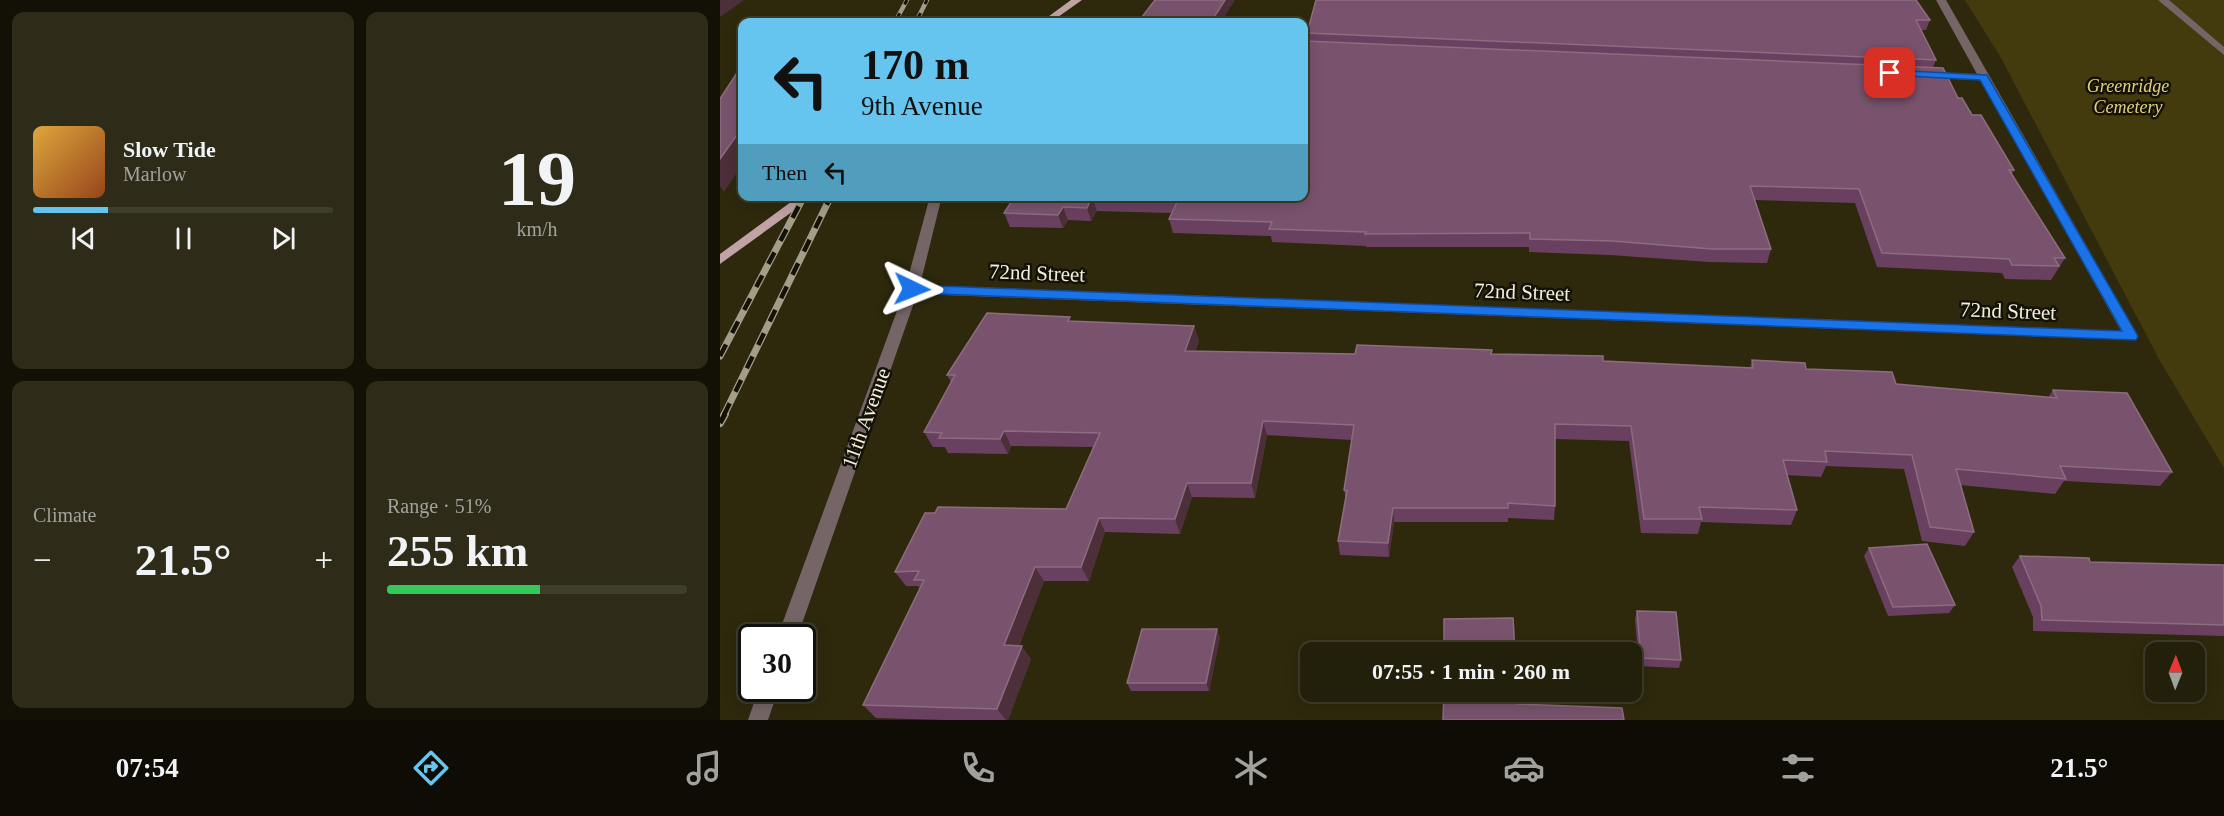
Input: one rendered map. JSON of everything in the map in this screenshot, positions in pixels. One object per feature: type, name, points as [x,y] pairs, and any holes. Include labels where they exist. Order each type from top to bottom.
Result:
[{"type":"main road","points":[[1051,18],[1077,0]]},
{"type":"main road","points":[[720,260],[801,201]]},
{"type":"street","points":[[1941,0],[1984,77]]},
{"type":"street","points":[[2163,0],[2224,52]]},
{"type":"street","points":[[1912,74],[1984,77]]},
{"type":"street","name":"72nd Street","points":[[912,289],[2131,336],[1984,77]]},
{"type":"street","name":"11th Avenue","points":[[792,624],[912,289],[935,201]]},
{"type":"street","points":[[758,720],[764,702]]},
{"type":"green space","name":"Greenridge Cemetery","points":[[1965,0],[2224,0],[2224,468],[2160,361],[2001,58]]},
{"type":"building","points":[[1155,0],[1225,0],[1214,18],[1141,18]]},
{"type":"building","points":[[1316,0],[1916,0],[1930,20],[1916,20],[1936,60],[1308,33]]},
{"type":"building","points":[[1308,41],[1943,68],[1958,98],[1962,98],[1972,115],[1981,115],[2014,170],[2009,170],[2065,258],[2054,258],[2059,266],[2012,265],[2009,259],[1882,253],[1859,189],[1750,186],[1771,249],[1712,249],[1612,241],[1530,239],[1530,233],[1365,234],[1366,232],[1269,229],[1272,222],[1169,219],[1178,201],[1308,201]]},
{"type":"building","points":[[738,71],[738,134],[720,159],[720,99]]},
{"type":"building","points":[[1012,201],[1090,201],[1087,208],[1063,207],[1058,215],[1004,213]]},
{"type":"building","points":[[987,313],[1070,317],[1068,321],[1194,326],[1185,351],[1355,354],[1357,345],[1492,350],[1491,354],[1603,356],[1603,361],[1753,368],[1752,360],[1805,363],[1806,369],[1892,372],[1896,384],[2057,398],[2053,390],[2127,393],[2172,472],[2060,466],[2066,479],[1956,469],[1974,532],[1930,527],[1912,455],[1825,451],[1827,462],[1783,460],[1797,510],[1699,507],[1702,519],[1644,519],[1631,426],[1555,424],[1555,506],[1508,503],[1508,508],[1393,508],[1388,543],[1338,541],[1347,491],[1344,490],[1354,425],[1263,421],[1251,483],[1187,483],[1175,519],[1099,518],[1081,567],[1035,567],[1004,645],[1022,646],[997,709],[863,705],[924,580],[914,580],[919,571],[895,572],[925,513],[935,513],[938,507],[1066,509],[1100,433],[1004,431],[1000,439],[939,438],[942,433],[924,432],[955,375],[947,375]]},
{"type":"building","points":[[1927,544],[1955,605],[1893,607],[1869,548]]},
{"type":"building","points":[[2020,556],[2089,558],[2090,562],[2224,565],[2224,625],[2042,620],[2041,606]]},
{"type":"building","points":[[1637,611],[1676,612],[1681,660],[1642,658],[1642,642],[1640,642]]},
{"type":"building","points":[[1513,618],[1514,642],[1444,642],[1444,619]]},
{"type":"building","points":[[1142,629],[1217,629],[1206,683],[1127,683]]},
{"type":"building","points":[[1444,702],[1517,702],[1517,704],[1622,708],[1624,720],[1443,720]]},
{"type":"railway","points":[[897,18],[907,0]]},
{"type":"railway","points":[[918,18],[927,0]]},
{"type":"railway","points":[[720,356],[801,201]]},
{"type":"railway","points":[[724,415],[829,201]]},
{"type":"railway","points":[[720,423],[725,414]]},
{"type":"route","points":[[912,289],[2131,336],[1984,77],[1890,73]]}]
